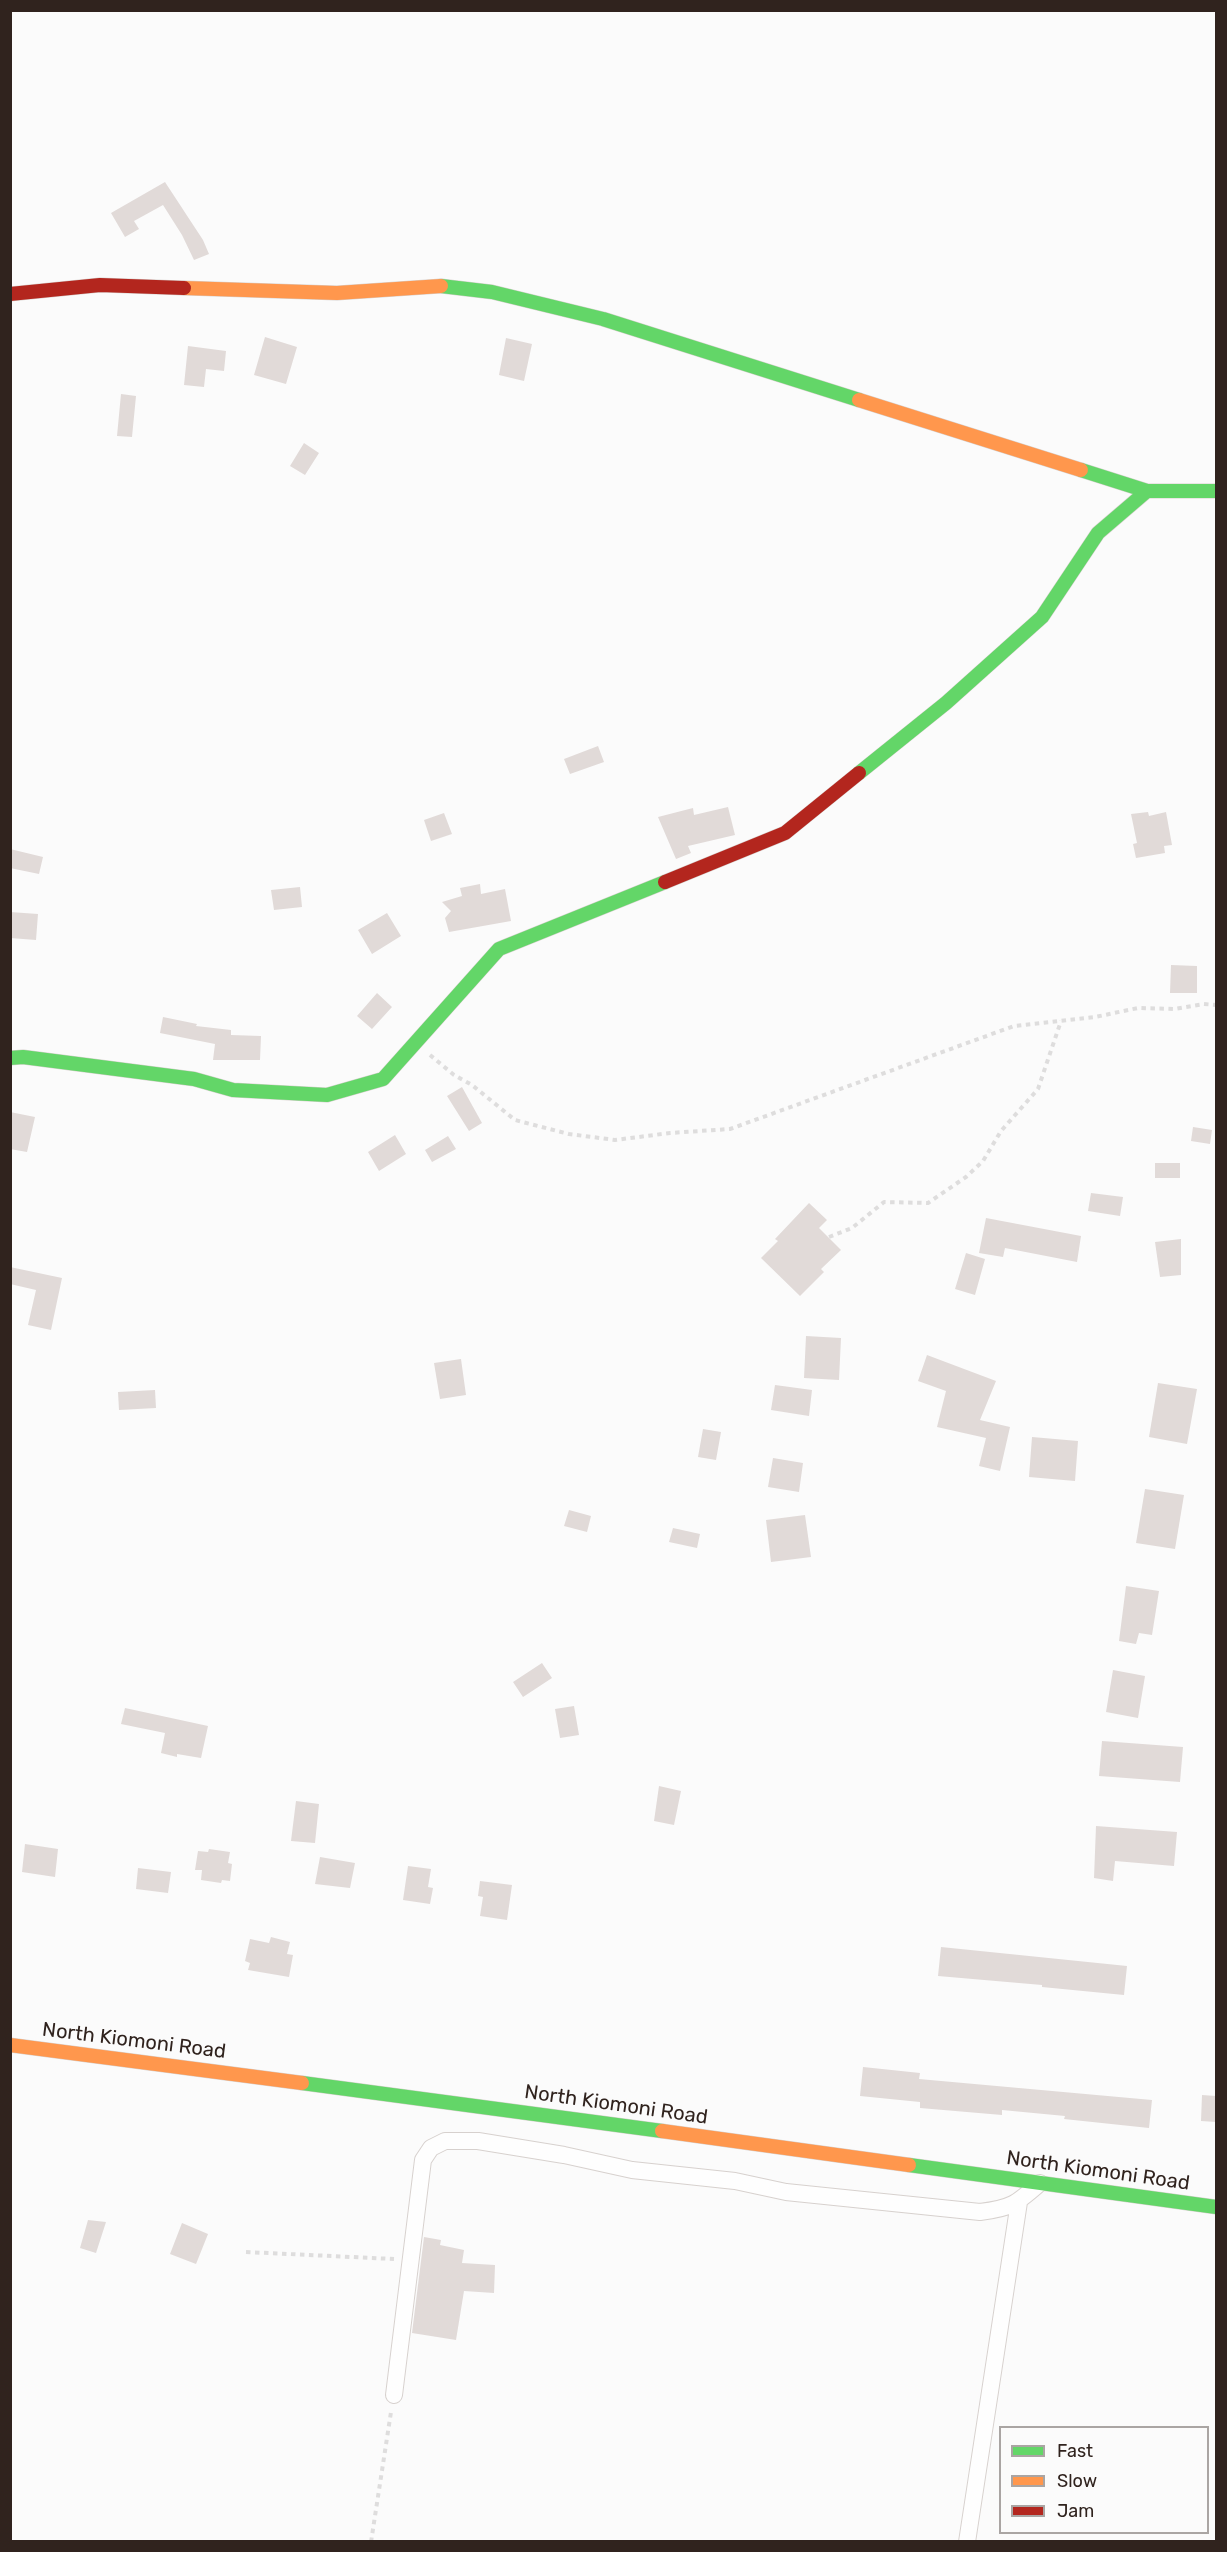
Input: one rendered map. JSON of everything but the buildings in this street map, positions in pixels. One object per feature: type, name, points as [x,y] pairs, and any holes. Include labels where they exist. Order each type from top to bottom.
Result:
[{"type":"street","points":[[10,294],[100,285],[337,293],[449,285],[492,292],[603,319],[1147,491],[1216,490]]},
{"type":"street","points":[[10,1058],[22,1057],[194,1079],[233,1090],[327,1095],[383,1079],[499,949],[785,833],[946,703],[1042,617],[1098,533],[1147,491]]},
{"type":"street","name":"North Kiomoni Road","points":[[10,2045],[418,2097],[1216,2207]]},
{"type":"street","points":[[394,2395],[423,2160],[431,2148],[445,2141],[478,2141],[564,2155],[632,2170],[735,2181],[786,2192],[980,2212],[1006,2209],[1019,2202],[1040,2182]]},
{"type":"street","points":[[967,2541],[1019,2202]]},
{"type":"path","points":[[416,1043],[454,1075],[472,1085],[515,1120],[569,1134],[615,1140],[729,1129],[1014,1026],[1095,1017],[1137,1008],[1174,1009],[1204,1004],[1216,1005]]},
{"type":"path","points":[[829,1237],[852,1228],[884,1202],[928,1203],[966,1177],[983,1161],[1000,1131],[1038,1089],[1061,1021]]},
{"type":"path","points":[[246,2252],[410,2260]]},
{"type":"path","points":[[371,2541],[394,2395]]},
{"type":"traffic: fast","points":[[441,286],[492,292],[603,319],[859,400]]},
{"type":"traffic: fast","points":[[1081,470],[1147,491],[1216,491]]},
{"type":"traffic: fast","points":[[859,773],[946,703],[1042,617],[1098,533],[1147,491]]},
{"type":"traffic: fast","points":[[10,1058],[23,1057],[194,1079],[233,1090],[327,1095],[383,1079],[499,949],[665,882]]},
{"type":"traffic: fast","points":[[302,2083],[662,2131]]},
{"type":"traffic: fast","points":[[909,2165],[1216,2207]]},
{"type":"traffic: slow","points":[[184,288],[337,293],[441,286]]},
{"type":"traffic: slow","points":[[859,400],[1081,470]]},
{"type":"traffic: slow","points":[[10,2045],[302,2083]]},
{"type":"traffic: slow","points":[[662,2131],[909,2165]]},
{"type":"traffic: jam","points":[[10,294],[100,285],[184,288]]},
{"type":"traffic: jam","points":[[665,882],[785,833],[859,773]]}]
